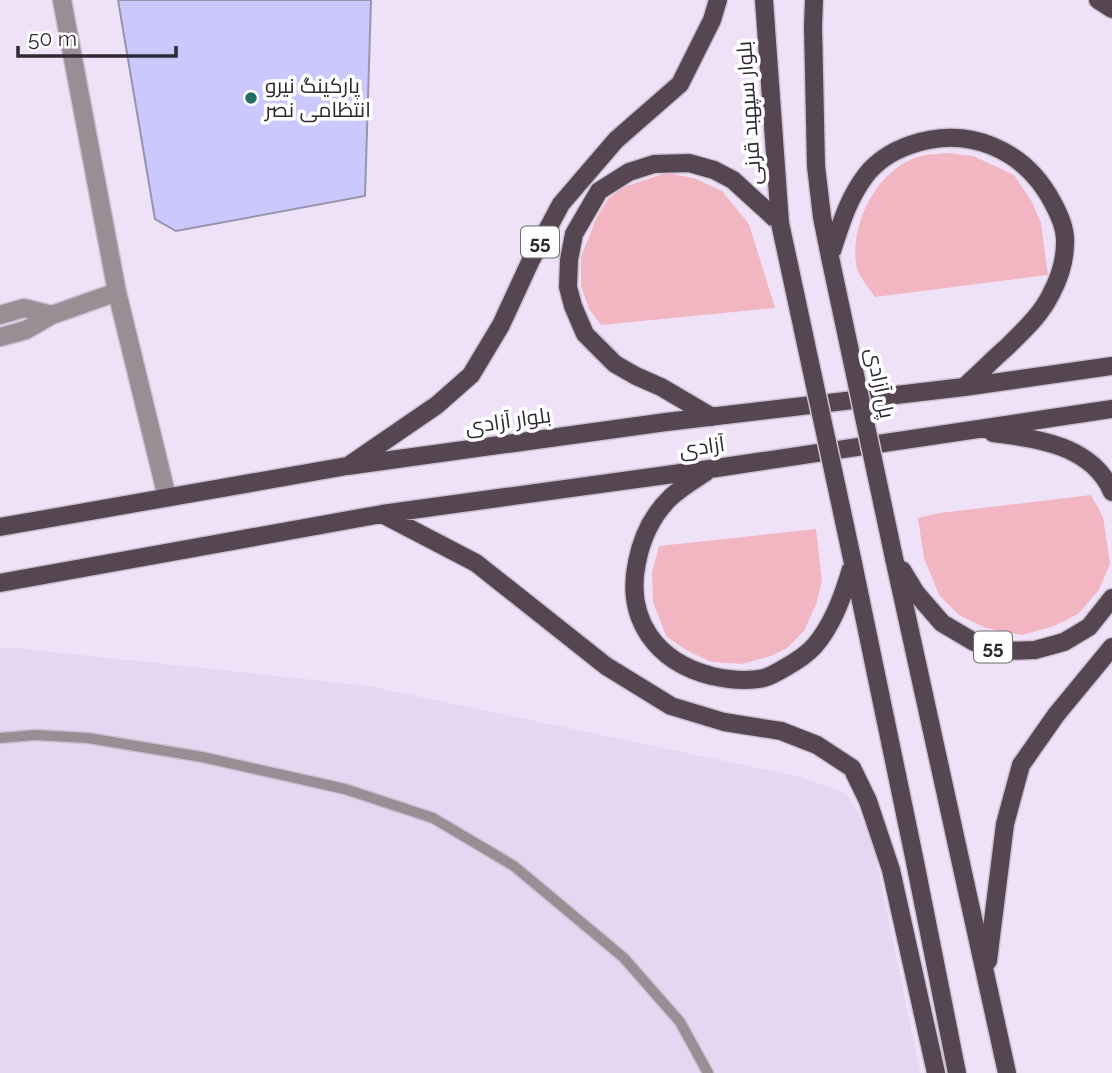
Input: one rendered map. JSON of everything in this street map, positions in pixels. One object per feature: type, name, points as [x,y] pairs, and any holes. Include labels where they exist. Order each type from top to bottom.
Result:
[{"type":"main road","name":"55","points":[[347,466],[437,405],[471,375],[500,325],[561,204],[616,140],[680,84],[712,20],[718,0]]},
{"type":"main road","name":"بلوار سپهبد قرنی","points":[[764,0],[780,223]]},
{"type":"main road","name":"پل آزادی","points":[[814,0],[816,166],[822,217],[1007,1073]]},
{"type":"main road","points":[[1098,0],[1112,9]]},
{"type":"main road","points":[[830,257],[849,200],[868,172],[894,151],[922,141],[946,138],[974,140],[1004,150],[1027,167],[1045,188],[1059,214],[1066,242],[1061,270],[1051,297],[1029,327],[964,387]]},
{"type":"main road","points":[[712,417],[615,364],[585,334],[568,286],[574,234],[600,191],[629,172],[654,164],[689,163],[714,170],[733,180],[780,223],[853,563],[957,1073]]},
{"type":"main road","name":"بلوار آزادی","points":[[0,527],[347,466],[1112,366]]},
{"type":"main road","name":"آزادی","points":[[382,514],[710,469],[1112,409]]},
{"type":"main road","points":[[965,431],[1027,437],[1061,445],[1086,460],[1107,481],[1112,492]]},
{"type":"main road","points":[[710,469],[671,497],[648,526],[640,546],[635,572],[639,616],[652,640],[669,658],[686,667],[731,680],[750,681],[775,673],[802,658],[819,641],[841,601],[853,563]]},
{"type":"main road","points":[[0,583],[382,514],[476,563],[606,666],[671,706],[724,722],[782,731],[817,745],[852,768],[868,801],[891,870],[936,1073]]},
{"type":"main road","name":"55","points":[[894,558],[916,593],[942,623],[974,642],[1007,651],[1035,650],[1064,642],[1089,627],[1112,598]]},
{"type":"main road","points":[[986,975],[1006,824],[1021,765],[1056,715],[1112,647]]},
{"type":"street","points":[[62,0],[117,292],[167,497]]},
{"type":"street","points":[[0,337],[26,330],[52,315],[117,292]]},
{"type":"street","points":[[0,314],[24,308],[52,315]]},
{"type":"lane","points":[[0,738],[35,735],[89,738],[202,757],[345,789],[433,818],[514,866],[624,958],[680,1021],[708,1073]]},
{"type":"shaded area","points":[[948,153],[973,156],[1014,175],[1032,202],[1041,223],[1048,275],[875,297],[857,268],[855,248],[858,231],[870,199],[880,184],[906,162],[921,156]]},
{"type":"shaded area","points":[[666,173],[694,178],[722,191],[749,224],[775,308],[601,325],[589,309],[581,286],[581,257],[596,219],[608,199],[624,187]]},
{"type":"shaded area","points":[[1091,495],[1103,517],[1110,564],[1099,590],[1078,614],[1054,626],[1022,635],[986,628],[959,615],[939,595],[924,558],[918,518]]},
{"type":"shaded area","points":[[816,529],[822,582],[804,631],[787,648],[771,656],[742,664],[711,662],[686,650],[666,636],[653,602],[652,573],[659,546]]},
{"type":"shaded area","points":[[7,647],[369,686],[801,777],[846,793],[871,833],[920,1073],[0,1073],[0,649]]},
{"type":"building","name":"پارکینگ نیرو انتظامی نصر","points":[[118,0],[371,0],[365,196],[176,231],[155,219]]},
{"type":"place","name":"پارکینگ نیرو انتظامی نصر","points":[[251,98]]}]
